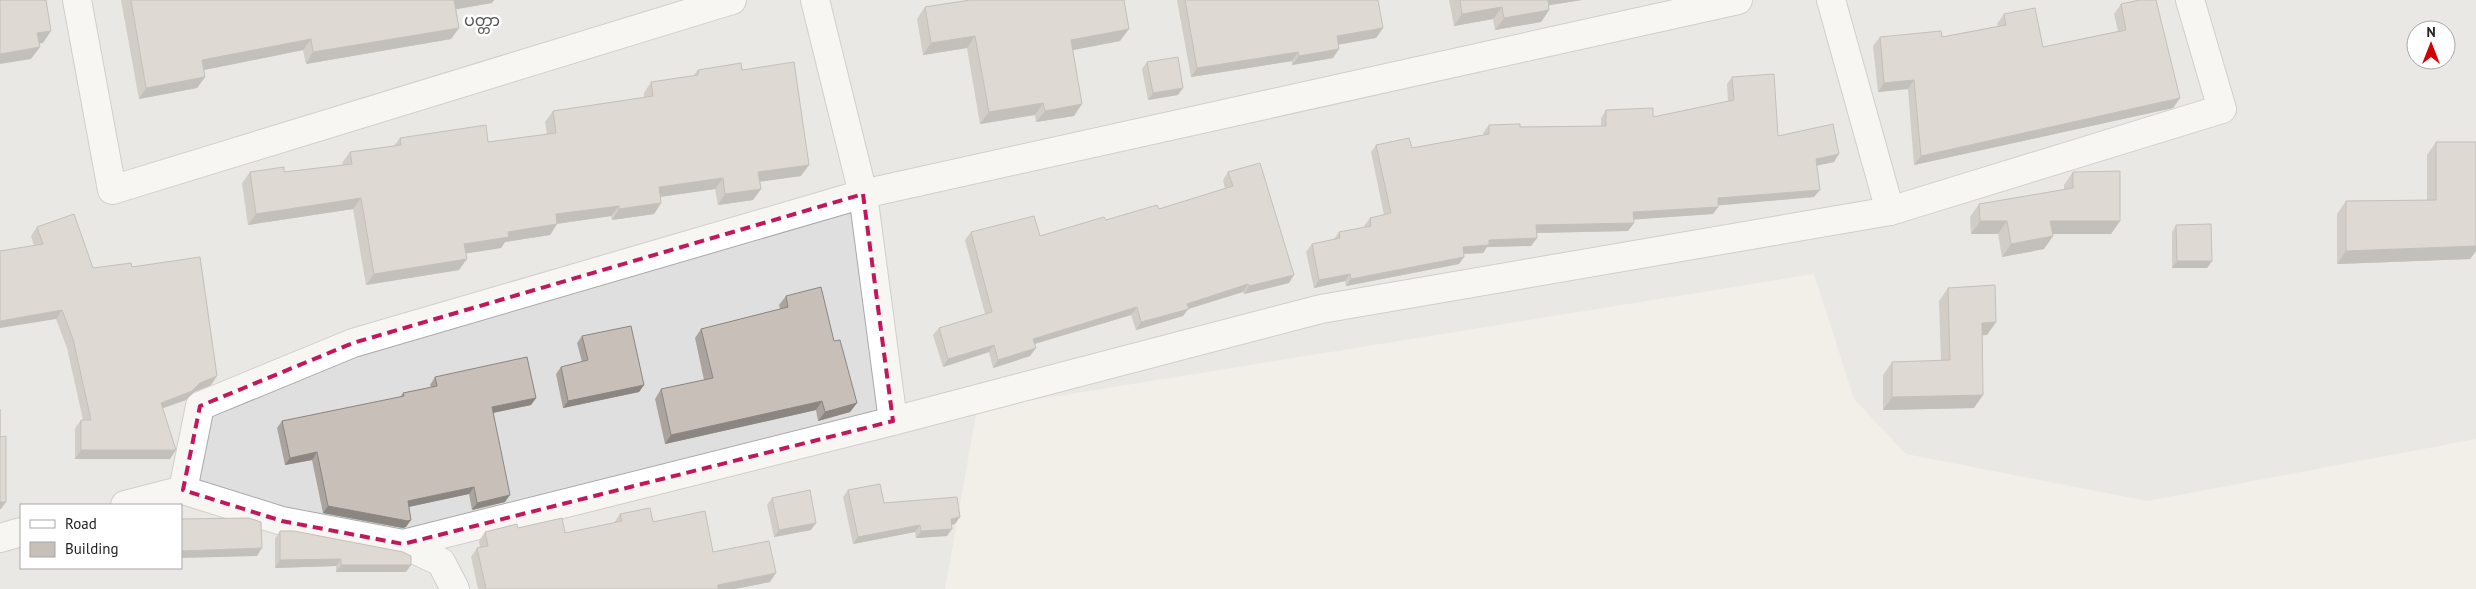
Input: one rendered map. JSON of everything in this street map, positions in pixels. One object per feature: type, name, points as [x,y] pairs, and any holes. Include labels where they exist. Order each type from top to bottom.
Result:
[{"type":"street","points":[[77,0],[112,190],[732,0]]},
{"type":"street","points":[[815,0],[863,194],[893,421]]},
{"type":"street","points":[[183,490],[200,406],[353,343],[863,194],[1738,0]]},
{"type":"street","points":[[1831,0],[1890,211]]},
{"type":"street","points":[[403,544],[893,421],[1321,309],[1890,211],[2222,108],[2190,0]]},
{"type":"street","points":[[129,504],[183,490],[282,521],[403,544],[441,562],[455,589]]},
{"type":"street","points":[[0,538],[20,532]]},
{"type":"highlighted area","points":[[863,194],[893,421],[403,544],[282,521],[183,490],[200,406],[353,343]]},
{"type":"shaded area","points":[[0,0],[2476,0],[2476,439],[2147,501],[1906,454],[1854,399],[1814,274],[977,409],[945,589],[0,589]]},
{"type":"building","points":[[0,0],[46,0],[51,31],[37,33],[40,47],[0,54]]},
{"type":"building","points":[[131,0],[454,0],[459,28],[313,52],[311,39],[202,60],[205,77],[146,88]]},
{"type":"building","points":[[970,0],[1124,0],[1129,29],[1071,40],[1082,104],[1045,111],[1043,103],[989,112],[975,36],[931,43],[925,7]]},
{"type":"building","points":[[1185,0],[1378,0],[1383,28],[1337,36],[1339,49],[1299,56],[1298,52],[1197,68]]},
{"type":"building","points":[[1460,0],[1548,0],[1549,10],[1504,18],[1502,7],[1462,14]]},
{"type":"building","points":[[2140,0],[2156,0],[2180,98],[1921,156],[1914,80],[1884,83],[1880,37],[1941,31],[1942,37],[2006,25],[2004,14],[2035,8],[2043,47],[2126,30],[2121,4]]},
{"type":"building","points":[[1178,57],[1183,88],[1153,93],[1147,62]]},
{"type":"building","points":[[794,62],[809,165],[758,172],[761,189],[725,194],[723,178],[659,187],[661,203],[619,209],[619,206],[556,214],[557,224],[508,232],[509,237],[464,244],[467,259],[374,274],[361,198],[256,214],[250,172],[284,167],[284,172],[352,164],[350,152],[401,145],[400,138],[486,125],[488,142],[556,133],[553,111],[653,96],[651,82],[698,75],[698,70],[741,63],[742,70]]},
{"type":"building","points":[[1774,74],[1778,136],[1833,124],[1839,154],[1816,159],[1820,190],[1718,198],[1718,207],[1633,212],[1634,223],[1536,225],[1537,238],[1489,240],[1489,245],[1463,247],[1464,257],[1351,279],[1350,274],[1319,280],[1312,244],[1340,238],[1339,232],[1371,226],[1370,218],[1391,213],[1376,145],[1409,138],[1412,148],[1489,134],[1489,125],[1520,124],[1520,127],[1606,126],[1606,110],[1653,108],[1653,117],[1734,100],[1732,77]]},
{"type":"building","points":[[2436,142],[2476,142],[2476,246],[2346,251],[2346,201],[2436,200]]},
{"type":"building","points":[[1260,163],[1294,275],[1249,286],[1248,284],[1187,304],[1189,309],[1141,322],[1137,307],[1033,339],[1036,348],[998,360],[994,345],[948,359],[939,328],[992,312],[971,232],[1034,216],[1040,236],[1104,217],[1106,220],[1157,205],[1159,209],[1233,186],[1228,172]]},
{"type":"building","points":[[2120,171],[2120,221],[2050,221],[2053,236],[2011,244],[2007,221],[1980,221],[1979,204],[2073,188],[2073,172]]},
{"type":"building","points":[[74,214],[93,268],[131,263],[132,267],[200,257],[217,376],[200,383],[192,391],[161,403],[176,450],[81,450],[81,420],[91,420],[73,339],[62,310],[0,321],[0,251],[43,244],[37,227]]},
{"type":"building","points":[[2211,224],[2212,261],[2177,261],[2176,225]]},
{"type":"building","points":[[1995,285],[1996,322],[1982,323],[1983,395],[1892,397],[1892,362],[1950,360],[1948,288]]},
{"type":"building","points":[[821,287],[834,341],[840,340],[857,403],[825,412],[822,401],[671,435],[661,389],[713,378],[701,329],[788,307],[786,296]]},
{"type":"building","points":[[631,326],[644,385],[568,401],[561,367],[588,360],[582,336]]},
{"type":"building","points":[[527,357],[536,398],[492,407],[510,495],[477,503],[474,487],[408,501],[411,520],[408,521],[328,506],[317,452],[290,458],[282,421],[404,396],[403,393],[437,386],[435,377]]},
{"type":"building","points":[[6,436],[6,502],[0,502],[0,437]]},
{"type":"building","points":[[880,484],[884,503],[957,497],[960,517],[951,519],[952,529],[921,531],[920,525],[858,537],[848,490]]},
{"type":"building","points":[[810,490],[816,523],[779,530],[772,498]]},
{"type":"building","points":[[650,508],[653,522],[705,511],[713,552],[769,541],[776,573],[718,585],[718,589],[486,589],[477,548],[488,546],[485,532],[517,524],[518,528],[562,518],[565,533],[622,521],[620,514]]},
{"type":"building","points":[[249,518],[261,522],[262,548],[182,551],[182,519]]},
{"type":"building","points":[[280,531],[294,531],[403,552],[411,556],[411,565],[341,565],[341,559],[280,560]]},
{"type":"district","name":"ပတ္တာ","points":[[482,20]]}]
